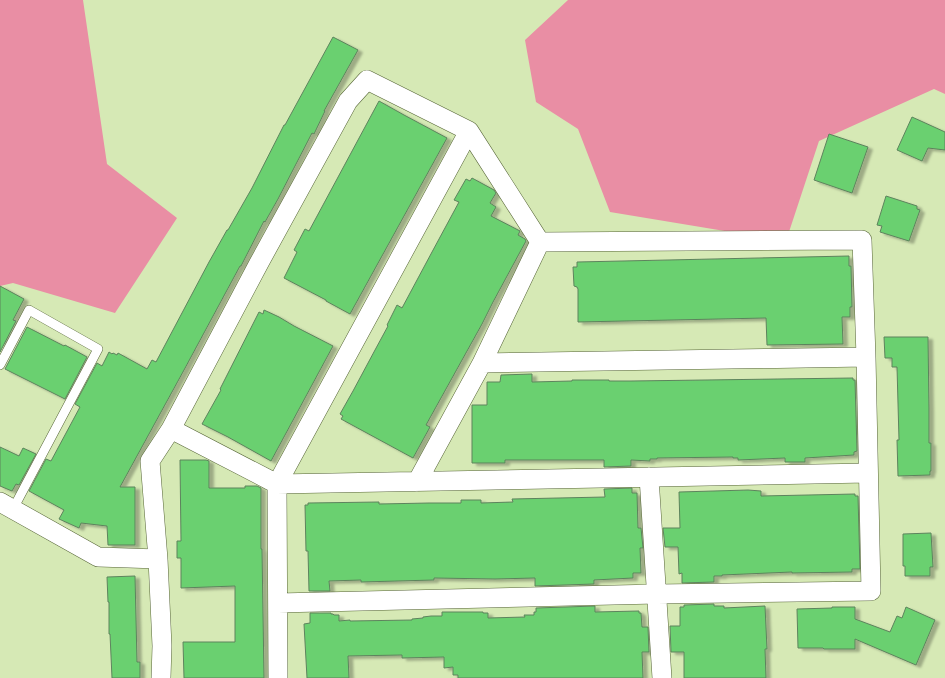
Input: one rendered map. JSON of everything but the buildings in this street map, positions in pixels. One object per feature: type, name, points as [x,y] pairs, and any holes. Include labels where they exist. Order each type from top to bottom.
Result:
[{"type":"street","points":[[161,678],[162,646],[158,559],[150,462],[172,429],[348,101],[367,80],[469,132],[540,242]]},
{"type":"street","points":[[278,678],[277,484],[469,132]]},
{"type":"street","points":[[278,603],[657,594],[871,591],[862,240],[540,242]]},
{"type":"street","points":[[417,482],[482,363],[540,242]]},
{"type":"street","points":[[482,363],[866,357]]},
{"type":"street","points":[[172,429],[277,484],[868,472]]},
{"type":"street","points":[[649,477],[662,678]]},
{"type":"street","points":[[6,505],[98,557],[158,559]]},
{"type":"lane","points":[[0,365],[29,310],[98,349],[6,505]]},
{"type":"shaded area","points":[[0,0],[83,0],[107,164],[177,218],[115,313],[13,283],[0,286]]},
{"type":"shaded area","points":[[568,0],[945,0],[945,94],[934,89],[819,141],[786,241],[610,212],[578,129],[536,102],[525,40]]}]
